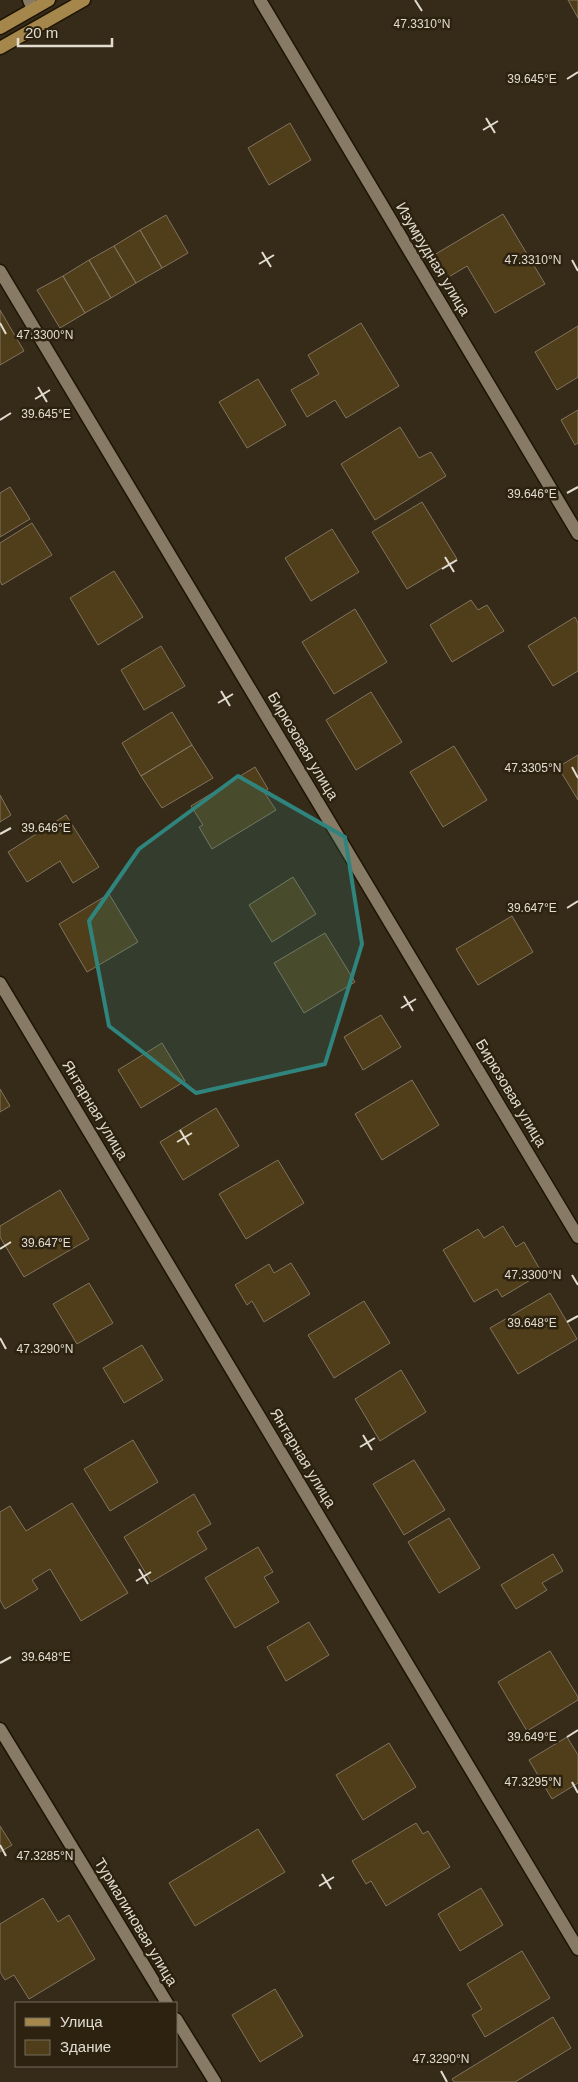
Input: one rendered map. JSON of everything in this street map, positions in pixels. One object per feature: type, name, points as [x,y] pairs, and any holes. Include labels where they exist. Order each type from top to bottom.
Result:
[{"type":"main road","points":[[0,28],[31,4],[49,0]]},
{"type":"main road","points":[[0,48],[84,0]]},
{"type":"street","name":"Изумрудная улица","points":[[260,0],[578,534]]},
{"type":"street","name":"Бирюзовая улица","points":[[0,271],[578,1237]]},
{"type":"street","name":"Янтарная улица","points":[[0,984],[578,1949]]},
{"type":"street","name":"Турмалиновая улица","points":[[0,1729],[166,2002]]},
{"type":"street","points":[[178,2022],[215,2082]]},
{"type":"highlighted area","points":[[238,776],[345,837],[362,944],[325,1064],[196,1093],[109,1026],[89,921],[139,849]]},
{"type":"building","points":[[568,0],[578,0],[578,18]]},
{"type":"building","points":[[290,123],[311,160],[269,185],[248,148]]},
{"type":"building","points":[[503,214],[545,284],[495,313],[467,266],[447,278],[434,255]]},
{"type":"building","points":[[166,215],[188,253],[162,268],[140,230]]},
{"type":"building","points":[[140,230],[162,268],[136,283],[114,246]]},
{"type":"building","points":[[114,246],[136,283],[111,298],[89,260]]},
{"type":"building","points":[[89,260],[111,298],[85,313],[63,276]]},
{"type":"building","points":[[63,276],[85,313],[60,328],[37,290]]},
{"type":"building","points":[[0,310],[24,351],[0,365]]},
{"type":"building","points":[[361,323],[399,386],[346,418],[335,400],[307,417],[291,390],[319,374],[308,355]]},
{"type":"building","points":[[578,326],[578,377],[557,390],[535,352]]},
{"type":"building","points":[[258,379],[286,425],[247,448],[219,402]]},
{"type":"building","points":[[578,410],[578,443],[575,445],[561,420]]},
{"type":"building","points":[[400,427],[419,458],[431,452],[446,476],[375,520],[341,464]]},
{"type":"building","points":[[10,487],[30,519],[0,537],[0,493]]},
{"type":"building","points":[[422,502],[457,559],[407,589],[372,532]]},
{"type":"building","points":[[32,523],[52,555],[2,585],[0,581],[0,543]]},
{"type":"building","points":[[332,529],[359,572],[311,601],[285,558]]},
{"type":"building","points":[[114,571],[143,617],[98,645],[70,598]]},
{"type":"building","points":[[471,600],[478,610],[487,605],[504,631],[452,662],[430,625]]},
{"type":"building","points":[[355,609],[387,662],[334,694],[302,642]]},
{"type":"building","points":[[575,617],[578,623],[578,671],[553,686],[528,646]]},
{"type":"building","points":[[161,646],[185,686],[144,710],[121,670]]},
{"type":"building","points":[[371,692],[402,742],[356,770],[326,720]]},
{"type":"building","points":[[172,712],[192,745],[141,776],[122,743]]},
{"type":"building","points":[[192,745],[213,778],[162,808],[141,776]]},
{"type":"building","points":[[454,746],[487,800],[443,827],[410,772]]},
{"type":"building","points":[[578,755],[578,800],[558,767]]},
{"type":"building","points":[[255,767],[268,789],[264,792],[276,810],[212,849],[199,827],[203,825],[191,806]]},
{"type":"building","points":[[0,795],[11,815],[0,822]]},
{"type":"building","points":[[66,815],[99,867],[73,883],[60,861],[27,882],[8,852]]},
{"type":"building","points":[[293,877],[316,914],[272,942],[249,905]]},
{"type":"building","points":[[109,894],[138,942],[87,972],[59,924]]},
{"type":"building","points":[[512,916],[533,952],[478,985],[456,949]]},
{"type":"building","points":[[325,933],[355,982],[304,1013],[274,963]]},
{"type":"building","points":[[381,1015],[401,1047],[363,1070],[344,1037]]},
{"type":"building","points":[[162,1043],[185,1081],[141,1108],[118,1070]]},
{"type":"building","points":[[412,1080],[439,1125],[382,1160],[355,1114]]},
{"type":"building","points":[[0,1089],[10,1106],[0,1112]]},
{"type":"building","points":[[216,1108],[239,1146],[183,1180],[160,1142]]},
{"type":"building","points":[[278,1160],[304,1203],[246,1239],[219,1194]]},
{"type":"building","points":[[60,1190],[89,1239],[24,1277],[0,1237],[0,1226]]},
{"type":"building","points":[[503,1226],[516,1247],[524,1242],[542,1273],[502,1297],[497,1289],[474,1302],[443,1250],[478,1229],[484,1238]]},
{"type":"building","points":[[291,1263],[310,1294],[264,1322],[252,1301],[247,1305],[235,1285],[269,1264],[274,1273]]},
{"type":"building","points":[[89,1283],[113,1323],[77,1344],[53,1304]]},
{"type":"building","points":[[550,1293],[577,1339],[518,1374],[490,1328]]},
{"type":"building","points":[[364,1301],[390,1343],[334,1378],[308,1335]]},
{"type":"building","points":[[142,1345],[163,1380],[124,1403],[103,1368]]},
{"type":"building","points":[[401,1370],[426,1412],[380,1441],[355,1399]]},
{"type":"building","points":[[133,1440],[158,1482],[110,1511],[84,1469]]},
{"type":"building","points":[[414,1460],[445,1510],[404,1535],[373,1484]]},
{"type":"building","points":[[194,1494],[211,1524],[197,1532],[207,1549],[151,1582],[124,1537]]},
{"type":"building","points":[[72,1503],[128,1593],[81,1621],[50,1569],[32,1580],[38,1589],[5,1609],[0,1600],[0,1512],[10,1506],[26,1531]]},
{"type":"building","points":[[449,1518],[480,1568],[439,1593],[408,1542]]},
{"type":"building","points":[[258,1547],[273,1572],[264,1577],[279,1602],[235,1628],[205,1578]]},
{"type":"building","points":[[553,1554],[563,1571],[542,1583],[547,1590],[516,1609],[501,1585]]},
{"type":"building","points":[[309,1622],[329,1655],[286,1681],[267,1647]]},
{"type":"building","points":[[550,1651],[578,1700],[527,1731],[498,1682]]},
{"type":"building","points":[[567,1737],[578,1755],[578,1783],[552,1799],[529,1760]]},
{"type":"building","points":[[389,1743],[416,1787],[363,1820],[336,1775]]},
{"type":"building","points":[[416,1823],[423,1834],[428,1831],[450,1867],[386,1906],[371,1881],[366,1884],[352,1861]]},
{"type":"building","points":[[0,1826],[12,1845],[0,1852]]},
{"type":"building","points":[[258,1829],[285,1872],[195,1926],[169,1883]]},
{"type":"building","points":[[481,1888],[503,1925],[460,1951],[438,1914]]},
{"type":"building","points":[[43,1898],[58,1922],[69,1915],[95,1959],[29,1999],[14,1975],[5,1980],[0,1972],[0,1924]]},
{"type":"building","points":[[522,1951],[550,1998],[485,2037],[472,2015],[482,2009],[467,1984]]},
{"type":"building","points":[[275,1989],[303,2036],[260,2062],[232,2015]]},
{"type":"building","points":[[553,2017],[571,2048],[515,2082],[454,2082],[452,2079]]}]
